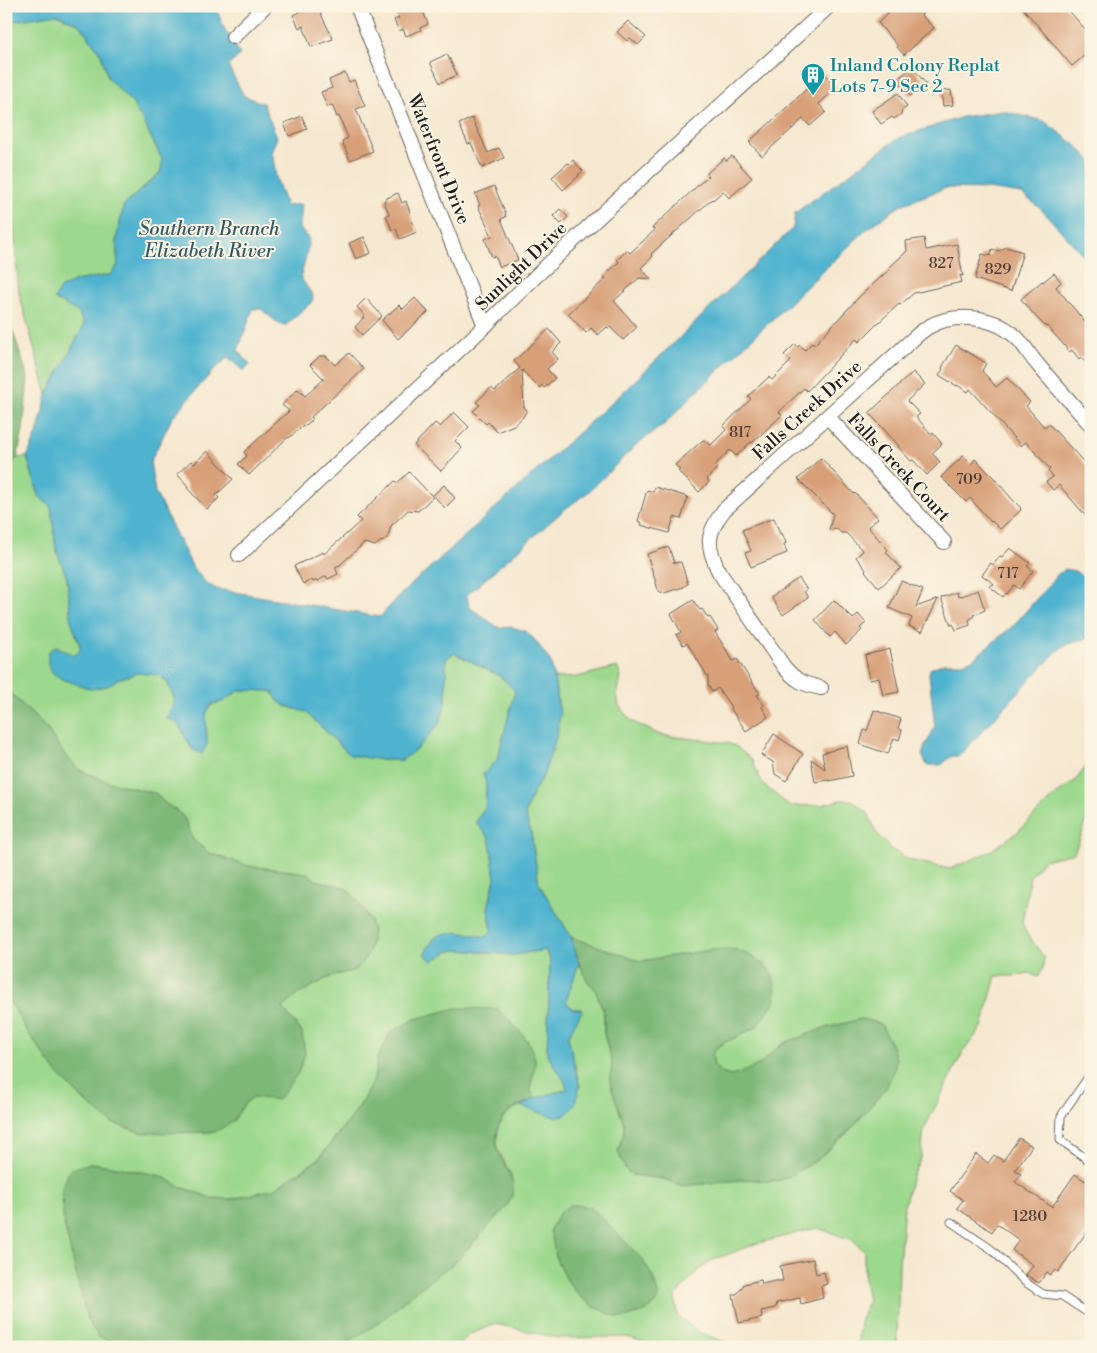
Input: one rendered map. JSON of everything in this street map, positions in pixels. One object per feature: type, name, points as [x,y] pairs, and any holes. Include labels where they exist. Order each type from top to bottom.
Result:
[{"type":"street","points":[[233,37],[266,6]]},
{"type":"street","name":"Waterfront Drive","points":[[357,6],[486,326]]},
{"type":"street","name":"Sunlight Drive","points":[[239,554],[486,326],[659,161],[829,6]]},
{"type":"street","name":"Falls Creek Drive","points":[[821,688],[805,685],[793,677],[784,667],[719,572],[712,557],[710,540],[714,524],[724,510],[912,339],[928,327],[946,320],[966,317],[986,320],[1004,328],[1019,340],[1030,356],[1091,424]]},
{"type":"street","name":"Falls Creek Court","points":[[828,417],[944,542]]},
{"type":"lane","points":[[1091,1073],[1061,1116],[1060,1140],[1091,1162]]},
{"type":"lane","points":[[951,1222],[991,1249],[1025,1282],[1043,1294],[1062,1296],[1091,1315]]},
{"type":"green space","points":[[57,14],[80,25],[101,54],[108,78],[133,104],[162,159],[161,171],[124,205],[116,241],[118,265],[110,275],[75,281],[60,289],[55,299],[78,312],[84,325],[47,395],[19,293],[14,229],[6,214],[6,22]]},
{"type":"green space","points":[[6,310],[28,378],[23,431],[17,458],[6,469]]},
{"type":"green space","points":[[27,457],[39,496],[51,507],[56,549],[67,578],[71,620],[81,649],[74,656],[56,646],[108,686],[117,679],[138,673],[159,675],[167,682],[175,700],[177,722],[192,749],[202,753],[207,744],[206,713],[212,704],[222,702],[240,690],[273,691],[278,701],[286,706],[306,712],[350,755],[382,760],[402,760],[446,702],[445,659],[454,653],[500,676],[515,691],[497,761],[483,774],[486,783],[486,805],[476,822],[489,838],[491,848],[495,878],[488,909],[492,930],[486,937],[465,933],[432,961],[449,951],[460,950],[513,955],[545,950],[550,959],[547,1054],[564,1080],[567,1089],[536,1098],[530,1090],[535,1059],[527,1040],[498,1009],[377,1059],[374,1079],[359,1107],[318,1159],[274,1189],[232,1199],[211,1198],[181,1187],[161,1176],[90,1163],[98,1336],[122,1347],[6,1347],[6,997],[57,1073],[233,1121],[245,1103],[253,1097],[302,1032],[282,1008],[299,994],[327,978],[357,969],[373,931],[370,920],[353,895],[345,888],[316,880],[307,873],[248,866],[209,853],[193,840],[186,821],[180,813],[163,802],[157,794],[106,781],[79,770],[65,755],[47,729],[6,689],[6,469],[17,458]]},
{"type":"green space","points":[[617,667],[621,677],[617,696],[619,706],[631,721],[660,735],[728,743],[737,747],[752,760],[760,779],[766,787],[790,806],[822,805],[840,800],[852,800],[868,813],[876,832],[891,849],[909,860],[950,869],[989,852],[1016,833],[1056,795],[1075,781],[1091,760],[1091,805],[1074,853],[1044,860],[1030,876],[1022,922],[1026,933],[1044,957],[1043,968],[1038,977],[1029,973],[1015,976],[996,976],[982,1027],[963,1052],[924,1129],[921,1158],[912,1176],[904,1207],[899,1264],[897,1347],[857,1347],[860,1323],[868,1301],[864,1279],[864,1252],[853,1240],[817,1228],[755,1244],[713,1260],[699,1270],[675,1296],[677,1316],[698,1332],[730,1344],[731,1347],[672,1347],[670,1345],[654,1345],[627,1337],[558,1338],[496,1324],[470,1334],[457,1347],[339,1347],[382,1320],[413,1293],[512,1177],[497,1148],[498,1127],[510,1110],[520,1106],[557,1118],[580,1087],[568,1037],[582,1009],[572,1009],[566,1001],[579,963],[588,982],[595,989],[604,1012],[604,1033],[612,1063],[611,1083],[624,1124],[624,1132],[618,1151],[632,1175],[664,1179],[683,1186],[747,1179],[780,1180],[818,1159],[850,1130],[886,1088],[896,1059],[893,1049],[881,1024],[861,1019],[822,1029],[782,1044],[760,1064],[741,1073],[731,1076],[721,1073],[714,1065],[712,1055],[718,1046],[756,1027],[770,970],[744,953],[735,950],[712,950],[640,961],[571,937],[539,884],[531,833],[525,814],[532,794],[543,776],[557,735],[560,714],[554,678],[577,677]]},
{"type":"green space","points":[[6,689],[47,729],[65,755],[79,770],[106,781],[157,794],[163,802],[180,813],[186,821],[193,840],[209,853],[248,866],[307,873],[316,880],[345,888],[353,895],[370,920],[373,931],[369,952],[357,969],[327,978],[299,994],[282,1008],[302,1032],[305,1054],[298,1073],[278,1100],[253,1097],[245,1103],[233,1121],[215,1132],[142,1133],[112,1123],[81,1098],[57,1073],[25,1028],[6,997]]},
{"type":"green space","points":[[571,937],[640,961],[712,950],[736,950],[758,960],[767,968],[773,977],[776,1000],[756,1027],[718,1046],[712,1055],[714,1065],[721,1073],[731,1076],[741,1073],[760,1064],[782,1044],[822,1029],[861,1019],[881,1024],[893,1049],[896,1059],[895,1069],[886,1088],[850,1130],[818,1159],[790,1176],[780,1180],[747,1179],[683,1186],[664,1179],[632,1175],[625,1169],[618,1151],[624,1132],[624,1124],[610,1083],[612,1063],[604,1033],[604,1012],[595,989],[588,982],[579,963]]},
{"type":"green space","points":[[456,1008],[498,1009],[514,1025],[530,1045],[533,1052],[535,1062],[530,1090],[536,1098],[507,1113],[498,1127],[496,1143],[498,1152],[513,1186],[509,1203],[455,1262],[413,1293],[382,1320],[339,1347],[122,1347],[98,1336],[87,1319],[63,1220],[62,1188],[70,1170],[90,1163],[111,1166],[161,1176],[181,1187],[211,1198],[232,1199],[274,1189],[319,1159],[359,1107],[374,1079],[377,1059],[390,1033],[415,1019]]},
{"type":"green space","points":[[570,1205],[592,1208],[642,1259],[653,1277],[659,1297],[654,1305],[645,1312],[624,1318],[617,1317],[594,1307],[578,1295],[567,1280],[557,1261],[550,1230],[560,1212]]},
{"type":"water","name":"Southern Branch Elizabeth River","points":[[6,6],[215,6],[224,28],[240,55],[228,66],[244,96],[263,103],[277,137],[272,150],[276,177],[286,206],[302,204],[300,229],[309,239],[301,278],[313,296],[312,302],[286,325],[279,324],[261,309],[253,309],[238,350],[250,365],[243,371],[228,357],[212,372],[172,418],[150,462],[155,492],[193,568],[207,584],[217,589],[380,617],[402,593],[621,394],[793,228],[795,213],[894,141],[962,117],[1003,111],[1044,121],[1077,146],[1091,161],[1091,264],[1041,209],[1022,194],[988,189],[946,188],[901,205],[867,229],[666,423],[636,445],[591,490],[565,509],[467,595],[469,607],[499,628],[512,627],[525,631],[535,640],[551,662],[560,714],[557,735],[543,776],[532,794],[525,814],[531,833],[539,884],[571,937],[579,963],[566,1001],[572,1009],[583,1009],[568,1037],[580,1087],[574,1106],[567,1114],[557,1118],[520,1106],[536,1098],[567,1089],[564,1080],[547,1054],[550,959],[545,950],[513,955],[460,950],[450,951],[432,961],[424,954],[435,938],[440,935],[453,932],[486,937],[492,930],[488,909],[495,878],[491,848],[489,838],[476,822],[486,805],[486,783],[483,774],[497,760],[515,691],[500,676],[454,653],[446,659],[446,702],[440,723],[419,747],[402,760],[382,760],[350,755],[306,712],[286,706],[278,701],[272,691],[240,690],[222,702],[212,704],[206,713],[207,744],[202,754],[192,749],[177,722],[167,719],[175,700],[167,682],[159,675],[138,673],[117,679],[108,686],[91,689],[62,679],[53,673],[48,664],[48,652],[56,646],[74,656],[81,649],[71,620],[67,578],[56,549],[51,507],[39,496],[27,457],[37,434],[47,395],[84,325],[78,312],[54,299],[60,289],[75,281],[110,275],[118,265],[116,241],[124,205],[161,172],[162,159],[133,104],[108,78],[101,54],[80,25],[57,14],[6,22]]},
{"type":"water","points":[[1065,569],[1075,571],[1091,583],[1091,637],[1065,645],[1056,652],[959,756],[952,756],[941,765],[927,765],[922,755],[935,727],[930,669],[944,663],[963,663],[973,659],[1014,625],[1058,574]]},
{"type":"building","points":[[306,6],[317,6],[333,39],[311,47],[303,26],[299,28],[293,15],[300,12],[299,9]]},
{"type":"building","points":[[393,6],[421,6],[428,24],[420,28],[421,30],[406,36],[403,29],[399,31],[394,20],[399,18]]},
{"type":"building","points":[[895,6],[931,6],[921,15],[934,28],[904,55],[878,23]]},
{"type":"building","points":[[1021,6],[1065,6],[1091,36],[1091,50],[1072,66]]},
{"type":"building","points":[[628,21],[646,37],[638,45],[630,38],[627,41],[617,32]]},
{"type":"building","points":[[447,54],[457,75],[440,83],[430,62]]},
{"type":"building","points":[[912,67],[926,84],[910,96],[896,80]]},
{"type":"building","points":[[345,73],[349,82],[354,80],[365,106],[356,109],[373,151],[350,160],[342,141],[348,138],[339,116],[337,117],[332,105],[327,107],[321,92],[332,88],[329,80]]},
{"type":"building","points":[[824,73],[837,87],[819,104],[826,112],[810,126],[803,119],[762,156],[749,142]]},
{"type":"building","points":[[951,90],[953,105],[943,106],[941,91]]},
{"type":"building","points":[[898,93],[907,107],[894,119],[892,117],[881,124],[872,111]]},
{"type":"building","points":[[302,116],[307,129],[289,136],[284,123]]},
{"type":"building","points":[[472,118],[488,153],[499,148],[504,158],[482,168],[471,143],[468,144],[459,124]]},
{"type":"building","points":[[732,156],[752,178],[729,198],[723,191],[712,199],[651,254],[653,256],[641,268],[651,279],[639,278],[614,301],[637,327],[623,340],[610,327],[607,327],[598,335],[591,328],[586,333],[568,314],[606,278],[604,276],[619,262],[617,260],[627,250],[630,253],[655,230],[652,228],[708,176],[706,174],[724,158],[726,161]]},
{"type":"building","points":[[573,160],[583,171],[563,190],[552,177]]},
{"type":"building","points":[[494,186],[506,214],[506,217],[501,219],[518,260],[500,267],[495,256],[492,257],[485,239],[492,236],[478,206],[480,205],[475,194]]},
{"type":"building","points":[[398,193],[402,203],[406,201],[417,232],[400,239],[396,229],[392,230],[386,215],[389,214],[384,201]]},
{"type":"building","points":[[560,209],[568,217],[561,224],[553,216]]},
{"type":"building","points":[[364,237],[371,253],[356,259],[349,243]]},
{"type":"building","points":[[924,238],[926,250],[957,244],[963,276],[960,275],[962,282],[914,293],[899,304],[859,342],[856,339],[807,391],[804,388],[779,412],[782,415],[752,443],[736,456],[730,450],[715,465],[717,468],[707,479],[709,482],[699,492],[678,471],[680,470],[675,465],[703,440],[711,445],[726,430],[723,426],[751,399],[748,396],[769,377],[772,380],[791,361],[784,355],[795,344],[798,347],[800,345],[805,350],[812,343],[814,345],[860,296],[907,251],[906,241]]},
{"type":"building","points":[[1006,247],[1023,252],[1011,291],[975,279],[982,254],[990,256],[992,249],[999,251]]},
{"type":"building","points":[[1054,273],[1061,282],[1056,287],[1091,329],[1091,368],[1081,357],[1079,359],[1072,350],[1070,352],[1021,299]]},
{"type":"building","points":[[366,298],[382,316],[362,335],[355,327],[365,316],[357,307]]},
{"type":"building","points":[[415,298],[428,312],[398,339],[382,320],[399,305],[403,309]]},
{"type":"building","points":[[549,329],[561,343],[552,352],[558,359],[547,369],[555,378],[544,388],[542,385],[539,388],[522,370],[524,407],[527,410],[523,417],[514,425],[497,432],[488,422],[486,424],[473,411],[480,405],[476,402],[491,388],[495,391],[520,368],[514,361]]},
{"type":"building","points":[[956,345],[986,363],[982,371],[996,387],[1007,378],[1030,402],[1026,406],[1044,427],[1049,424],[1091,470],[1091,522],[1059,485],[1053,490],[1046,482],[1053,477],[1048,471],[1050,469],[1026,442],[1021,446],[970,389],[968,392],[939,375]]},
{"type":"building","points":[[349,353],[364,369],[311,417],[313,419],[288,437],[249,475],[238,464],[247,456],[244,452],[289,411],[282,405],[298,389],[305,396],[324,379],[310,365],[320,356],[326,356],[335,365]]},
{"type":"building","points":[[913,372],[925,384],[907,401],[920,414],[916,417],[942,444],[932,453],[940,462],[927,475],[913,460],[911,461],[869,413]]},
{"type":"building","points":[[454,412],[469,427],[455,441],[462,448],[441,471],[414,445],[435,423],[440,427]]},
{"type":"building","points":[[207,451],[233,479],[216,495],[219,498],[207,509],[187,488],[188,486],[177,474],[191,461],[194,464]]},
{"type":"building","points":[[963,456],[971,464],[975,459],[1021,508],[1000,529],[991,522],[970,498],[966,502],[941,477]]},
{"type":"building","points":[[821,458],[878,518],[868,527],[888,550],[886,552],[901,568],[879,588],[856,557],[863,551],[846,533],[841,533],[837,529],[829,530],[833,514],[798,479]]},
{"type":"building","points":[[409,472],[433,497],[418,511],[408,510],[391,526],[388,537],[382,542],[375,546],[364,543],[340,565],[335,567],[338,574],[328,579],[326,576],[318,581],[313,582],[312,580],[303,584],[294,566],[323,552],[324,554],[361,521],[357,517],[395,481],[397,483]]},
{"type":"building","points":[[444,485],[455,498],[445,508],[433,495]]},
{"type":"building","points":[[655,487],[688,497],[681,519],[674,517],[669,533],[641,525],[642,523],[638,521],[647,490],[653,492]]},
{"type":"building","points":[[774,518],[780,534],[782,533],[786,543],[784,544],[787,553],[751,567],[745,553],[751,551],[742,530]]},
{"type":"building","points":[[669,547],[674,563],[681,562],[688,584],[684,587],[659,593],[647,554]]},
{"type":"building","points":[[1010,548],[1030,563],[1027,566],[1033,571],[1019,589],[1014,585],[1003,597],[989,586],[994,584],[982,575],[991,563],[993,565]]},
{"type":"building","points":[[799,578],[807,590],[804,591],[808,598],[783,615],[771,597]]},
{"type":"building","points":[[901,581],[923,590],[916,607],[938,599],[922,632],[909,626],[912,618],[889,608]]},
{"type":"building","points":[[978,590],[985,610],[973,615],[969,620],[970,625],[956,630],[953,624],[951,625],[941,598],[957,592],[958,597]]},
{"type":"building","points":[[693,600],[708,618],[710,617],[718,630],[715,632],[733,661],[737,659],[760,694],[757,695],[764,705],[762,707],[768,717],[746,731],[718,688],[712,692],[708,685],[708,677],[687,643],[683,645],[676,635],[681,632],[671,614]]},
{"type":"building","points":[[834,600],[853,619],[858,614],[866,623],[860,628],[862,630],[846,645],[835,632],[830,637],[815,620]]},
{"type":"building","points":[[890,649],[899,692],[883,695],[879,678],[870,680],[865,655]]},
{"type":"building","points":[[874,710],[901,719],[898,728],[902,730],[899,740],[894,738],[888,754],[860,744],[864,730],[867,731]]},
{"type":"building","points":[[774,734],[803,754],[786,781],[775,774],[773,762],[761,755]]},
{"type":"building","points":[[847,746],[852,776],[815,782],[811,759],[825,769],[822,753]]},
{"type":"building","points":[[1019,1138],[1032,1146],[1015,1170],[1021,1174],[1015,1182],[1052,1207],[1075,1174],[1091,1185],[1091,1226],[1058,1272],[1055,1270],[1051,1275],[1047,1272],[1039,1283],[1026,1275],[1033,1265],[1012,1250],[1019,1240],[997,1224],[992,1232],[957,1208],[963,1200],[950,1191],[976,1154],[988,1163],[994,1155],[1003,1161]]},
{"type":"building","points":[[813,1259],[816,1274],[824,1272],[827,1284],[821,1286],[823,1298],[801,1304],[800,1298],[776,1303],[777,1306],[775,1308],[761,1311],[762,1318],[739,1323],[733,1295],[738,1293],[744,1284],[761,1280],[762,1284],[783,1281],[780,1266]]},
{"type":"place","name":"Inland Colony Replat Lots 7-9 Sec 2","points":[[813,96]]}]
